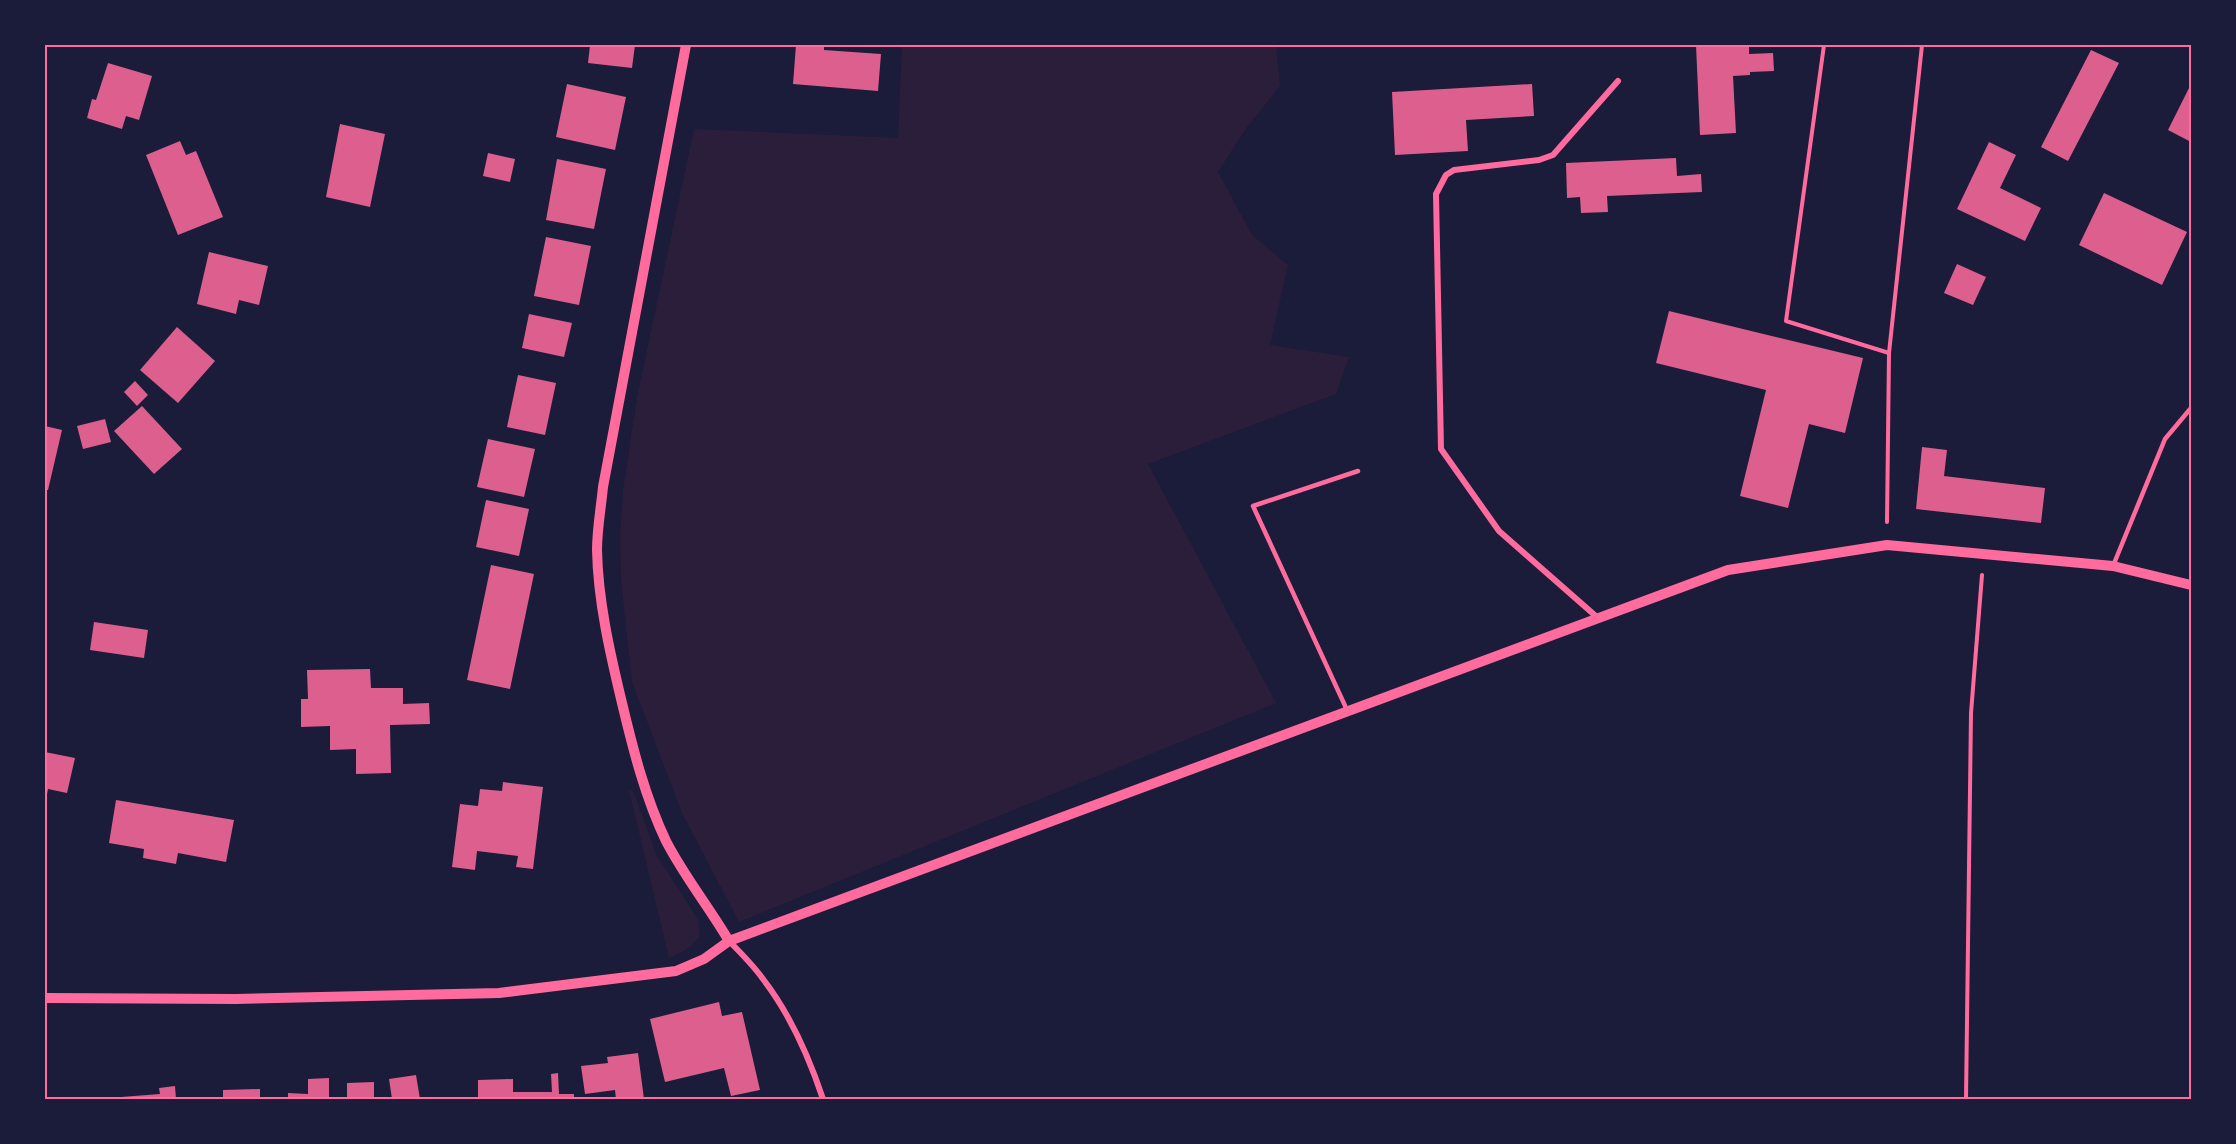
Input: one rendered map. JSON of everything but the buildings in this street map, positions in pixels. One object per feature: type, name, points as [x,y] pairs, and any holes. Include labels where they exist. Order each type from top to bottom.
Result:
[{"type":"street","points":[[686,45],[603,487],[597,549],[601,606],[632,745],[648,796],[678,862],[729,941],[762,977],[777,999],[794,1030],[823,1099]]},
{"type":"street","points":[[1599,619],[1499,531],[1441,449],[1436,194],[1446,175],[1454,170],[1539,160],[1552,155],[1618,81]]},
{"type":"street","points":[[45,998],[236,999],[499,993],[676,971],[704,959],[729,941],[1728,570],[1887,545],[2113,566],[2191,585]]},
{"type":"lane","points":[[2113,566],[2165,439],[2191,408]]},
{"type":"lane","points":[[1347,710],[1253,506],[1358,471]]},
{"type":"path","points":[[1824,45],[1786,321],[1889,353]]},
{"type":"path","points":[[1887,545],[1889,353],[1922,45]]},
{"type":"path","points":[[1966,1099],[1971,713],[1983,553]]},
{"type":"shaded area","points":[[902,45],[1276,45],[1280,86],[1247,127],[1218,172],[1252,235],[1288,265],[1270,345],[1349,357],[1336,394],[1148,464],[1276,703],[739,922],[682,813],[632,682],[621,581],[620,537],[623,491],[637,397],[694,129],[898,138]]},
{"type":"shaded area","points":[[629,790],[633,791],[657,856],[698,920],[700,935],[694,943],[669,958]]}]
